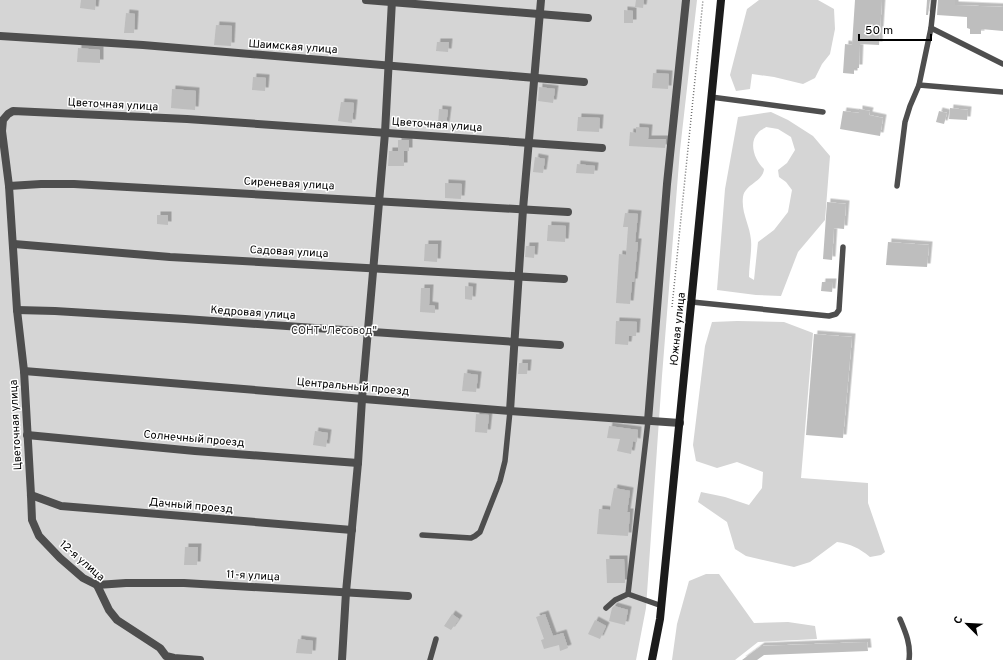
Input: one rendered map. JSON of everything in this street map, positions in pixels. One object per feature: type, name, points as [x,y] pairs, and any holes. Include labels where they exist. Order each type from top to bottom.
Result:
[{"type":"main road","name":"Южная улица","points":[[652,660],[662,606],[721,0]]},
{"type":"street","points":[[366,0],[588,18]]},
{"type":"street","points":[[510,411],[518,276],[540,0]]},
{"type":"street","points":[[648,421],[667,184],[686,0]]},
{"type":"street","points":[[342,660],[346,592],[385,133],[392,1]]},
{"type":"street","name":"Шаимская улица","points":[[0,36],[143,45],[584,82]]},
{"type":"street","name":"Цветочная улица","points":[[31,495],[24,371],[17,310],[14,244],[2,131],[3,120],[8,114],[13,111],[187,119],[602,148]]},
{"type":"street","name":"Сиреневая улица","points":[[9,186],[74,184],[379,200],[568,212]]},
{"type":"street","name":"Садовая улица","points":[[14,244],[170,257],[564,279]]},
{"type":"street","name":"Кедровая улица","points":[[17,310],[55,311],[560,345]]},
{"type":"street","name":"Центральный проезд","points":[[24,371],[510,411],[680,423]]},
{"type":"street","name":"Солнечный проезд","points":[[28,435],[188,450],[358,463]]},
{"type":"street","name":"Дачный проезд","points":[[31,495],[61,506],[352,530]]},
{"type":"street","name":"12-я улица","points":[[31,495],[32,520],[39,536],[60,558],[83,578],[97,585],[109,610],[117,620],[160,648],[166,656],[200,660]]},
{"type":"street","name":"11-я улица","points":[[97,585],[126,583],[184,583],[408,596]]},
{"type":"lane","points":[[897,186],[905,122],[919,85],[931,28],[934,0]]},
{"type":"lane","points":[[931,28],[1003,64]]},
{"type":"lane","points":[[919,85],[1003,92]]},
{"type":"lane","points":[[711,97],[823,112]]},
{"type":"lane","points":[[692,302],[829,316],[836,314],[839,310],[843,247]]},
{"type":"lane","points":[[422,535],[470,538],[480,532],[500,481],[506,454],[510,411]]},
{"type":"lane","points":[[628,594],[648,421]]},
{"type":"lane","points":[[606,608],[615,600],[628,594],[662,606]]},
{"type":"lane","points":[[900,619],[907,636],[910,651],[909,660]]},
{"type":"lane","points":[[430,660],[436,639]]},
{"type":"path","points":[[672,307],[703,0]]},
{"type":"green space","name":"СОНТ \"Лесовод\"","points":[[0,0],[697,0],[680,150],[662,376],[646,608],[636,660],[0,660]]},
{"type":"green space","points":[[759,0],[818,0],[834,9],[835,29],[830,54],[822,64],[815,78],[803,84],[774,77],[752,74],[750,89],[736,91],[730,75],[747,9]]},
{"type":"green space","points":[[771,112],[788,120],[813,136],[830,156],[825,220],[798,252],[781,296],[756,295],[717,290],[725,189],[738,117]],"holes":[[[766,127],[778,129],[791,137],[795,150],[787,163],[778,170],[779,177],[786,182],[792,190],[788,212],[774,230],[758,242],[754,280],[749,277],[751,240],[744,214],[743,197],[747,189],[761,177],[764,169],[754,152],[753,142],[755,137],[759,131]]]},
{"type":"green space","points":[[712,322],[784,322],[813,333],[801,478],[868,483],[868,503],[885,552],[881,555],[870,557],[855,547],[837,542],[810,562],[794,567],[746,556],[735,549],[727,522],[698,502],[701,492],[725,497],[749,505],[762,488],[763,472],[737,462],[717,468],[696,461],[693,445],[705,346]]},
{"type":"green space","points":[[706,574],[719,574],[754,623],[788,622],[815,626],[817,639],[758,642],[735,660],[672,660],[677,624],[689,581]]},
{"type":"building","points":[[81,0],[96,0],[95,10],[80,8]]},
{"type":"building","points":[[636,0],[644,0],[643,8],[635,7]]},
{"type":"building","points":[[855,0],[882,0],[879,45],[860,44],[859,68],[854,68],[854,74],[843,73],[845,44],[852,45]]},
{"type":"building","points":[[927,0],[930,0],[928,15],[926,15]]},
{"type":"building","points":[[938,0],[955,0],[955,5],[1003,7],[1003,31],[981,29],[981,34],[970,34],[970,29],[967,28],[967,17],[937,15]]},
{"type":"building","points":[[624,10],[633,11],[633,23],[624,23]]},
{"type":"building","points":[[126,13],[135,14],[134,33],[124,33]]},
{"type":"building","points":[[216,25],[232,26],[231,46],[214,45]]},
{"type":"building","points":[[437,42],[449,42],[448,52],[436,51]]},
{"type":"building","points":[[78,48],[100,50],[100,63],[77,62]]},
{"type":"building","points":[[653,73],[669,74],[668,89],[652,88]]},
{"type":"building","points":[[253,77],[266,78],[265,91],[252,90]]},
{"type":"building","points":[[539,87],[555,89],[553,103],[538,101]]},
{"type":"building","points":[[172,89],[196,91],[195,110],[171,108]]},
{"type":"building","points":[[341,102],[354,103],[352,123],[338,121]]},
{"type":"building","points":[[950,108],[968,110],[967,120],[949,119]]},
{"type":"building","points":[[439,109],[448,110],[446,125],[438,124]]},
{"type":"building","points":[[859,109],[870,111],[869,115],[883,118],[880,136],[840,129],[843,111],[859,113]]},
{"type":"building","points":[[939,111],[947,113],[944,124],[936,122]]},
{"type":"building","points":[[578,117],[600,118],[599,132],[577,131]]},
{"type":"building","points":[[636,127],[649,128],[648,139],[666,139],[665,148],[629,146],[630,132],[636,133]]},
{"type":"building","points":[[398,140],[409,140],[409,151],[404,151],[404,166],[388,166],[389,151],[398,151]]},
{"type":"building","points":[[535,157],[545,159],[543,173],[533,172]]},
{"type":"building","points":[[577,164],[595,166],[594,174],[576,173]]},
{"type":"building","points":[[445,183],[462,184],[461,199],[445,198]]},
{"type":"building","points":[[827,202],[846,204],[844,229],[834,228],[832,260],[823,259]]},
{"type":"building","points":[[625,213],[638,214],[635,242],[638,242],[630,304],[616,303],[619,254],[626,255],[628,227],[623,227]]},
{"type":"building","points":[[157,215],[168,215],[168,225],[157,224]]},
{"type":"building","points":[[548,225],[566,226],[565,242],[547,241]]},
{"type":"building","points":[[888,242],[929,245],[927,267],[886,265]]},
{"type":"building","points":[[425,244],[438,244],[437,262],[424,261]]},
{"type":"building","points":[[526,246],[535,246],[534,258],[525,257]]},
{"type":"building","points":[[822,282],[833,282],[832,292],[821,291]]},
{"type":"building","points":[[465,286],[473,287],[472,300],[465,299]]},
{"type":"building","points":[[421,288],[430,288],[429,305],[435,306],[435,313],[420,312]]},
{"type":"building","points":[[616,321],[637,322],[636,336],[629,336],[628,345],[615,344]]},
{"type":"building","points":[[814,334],[852,337],[843,438],[806,435]]},
{"type":"building","points":[[519,363],[528,363],[527,374],[518,374]]},
{"type":"building","points":[[464,373],[478,375],[476,392],[462,391]]},
{"type":"building","points":[[476,414],[489,415],[487,433],[475,432]]},
{"type":"building","points":[[609,426],[638,430],[637,442],[633,441],[631,454],[617,451],[620,439],[607,438]]},
{"type":"building","points":[[315,431],[328,433],[326,447],[313,445]]},
{"type":"building","points":[[614,488],[630,491],[627,512],[630,512],[628,536],[597,534],[599,509],[610,510]]},
{"type":"building","points":[[185,547],[198,547],[197,565],[184,565]]},
{"type":"building","points":[[606,559],[624,559],[625,583],[607,583]]},
{"type":"building","points":[[614,606],[628,610],[625,625],[609,621],[612,608]]},
{"type":"building","points":[[452,614],[459,619],[451,630],[444,626]]},
{"type":"building","points":[[545,614],[553,636],[563,633],[568,648],[560,651],[559,645],[544,649],[541,640],[544,639],[536,617]]},
{"type":"building","points":[[595,620],[606,626],[600,639],[588,634]]},
{"type":"building","points":[[298,639],[313,641],[312,654],[296,653]]},
{"type":"building","points":[[867,642],[868,651],[764,655],[757,660],[742,660],[761,646]]}]
